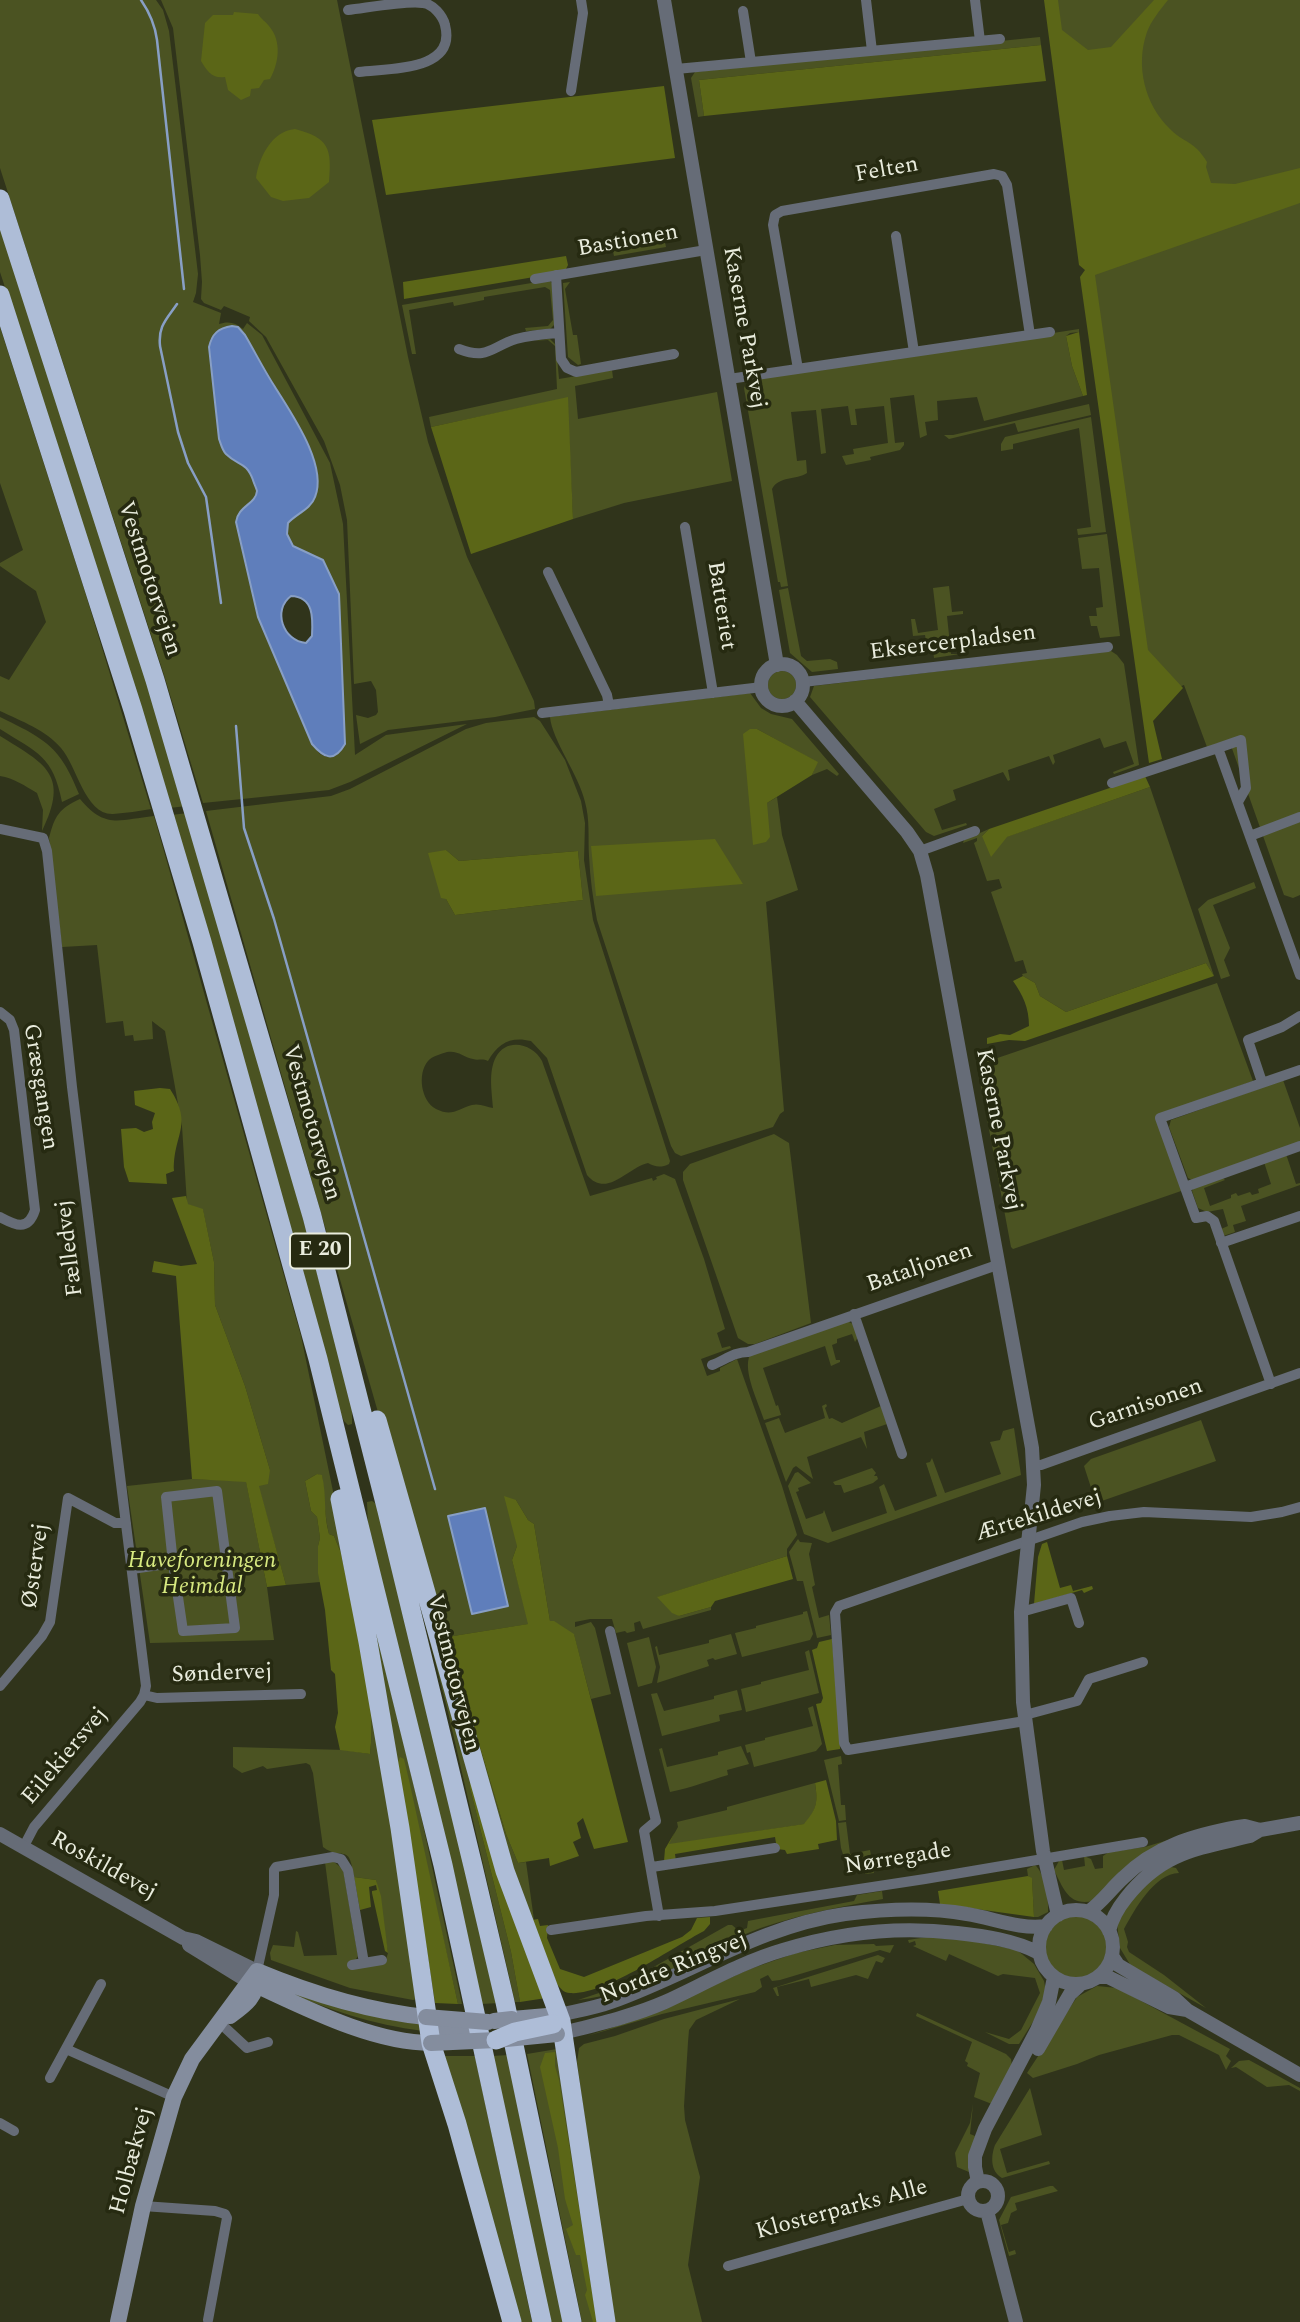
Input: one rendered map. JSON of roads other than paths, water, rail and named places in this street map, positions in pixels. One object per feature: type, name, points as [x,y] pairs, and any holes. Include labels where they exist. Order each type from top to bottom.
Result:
[{"type":"highway","name":"Vestmotorvejen","points":[[0,199],[155,680],[312,1216],[473,1866],[516,2052],[572,2322]]},
{"type":"highway","name":"E 20","points":[[0,295],[129,697],[183,878],[318,1359],[443,1865],[542,2322]]},
{"type":"highway","points":[[312,1216],[329,1253],[505,1871],[553,1996],[606,2322]]},
{"type":"highway","points":[[318,1359],[332,1455],[400,1828],[429,2032],[512,2322]]},
{"type":"highway","points":[[496,2040],[514,2032],[557,2024]]},
{"type":"main road","name":"Nordre Ringvej","points":[[254,1979],[392,2013],[429,2032],[496,2040]]},
{"type":"main road","name":"Nordre Ringvej","points":[[254,1979],[367,2032],[420,2043],[429,2032],[488,2022],[557,2024]]},
{"type":"main road","name":"Holbækvej","points":[[118,2322],[143,2206],[174,2097],[192,2059],[220,2023],[248,2003],[254,1979]]},
{"type":"street","points":[[571,90],[583,13],[581,0]]},
{"type":"street","name":"Kaserne Parkvej","points":[[664,0],[777,664]]},
{"type":"street","points":[[866,0],[873,51]]},
{"type":"street","points":[[975,0],[980,41]]},
{"type":"street","points":[[348,10],[394,2],[424,1],[436,10],[446,27],[446,41],[440,53],[429,62],[359,72]]},
{"type":"street","points":[[743,11],[751,62]]},
{"type":"street","points":[[676,69],[1000,39]]},
{"type":"street","name":"Felten","points":[[799,369],[773,225],[775,215],[782,211],[994,174],[1002,176],[1007,185],[1030,335]]},
{"type":"street","points":[[896,236],[914,352]]},
{"type":"street","name":"Bastionen","points":[[535,279],[706,250]]},
{"type":"street","name":"Bastionen","points":[[556,275],[561,359],[567,368],[576,372],[674,354]]},
{"type":"street","points":[[729,379],[1050,332]]},
{"type":"street","points":[[459,349],[484,354],[532,334],[559,333]]},
{"type":"street","name":"Batteriet","points":[[685,527],[712,693]]},
{"type":"street","points":[[548,572],[607,695],[609,705]]},
{"type":"street","name":"Eksercerpladsen","points":[[803,682],[1108,647]]},
{"type":"street","points":[[777,664],[797,670],[803,682],[803,689],[795,701],[783,706],[771,703],[762,687],[764,676],[777,664]]},
{"type":"street","points":[[542,713],[762,687]]},
{"type":"street","name":"Kaserne Parkvej","points":[[795,701],[907,832],[920,851],[927,875],[1000,1265],[1034,1465],[1021,1612],[1021,1657],[1025,1718],[1046,1863],[1058,1915]]},
{"type":"street","points":[[1112,783],[1241,740],[1246,788],[1238,802]]},
{"type":"street","points":[[1218,748],[1300,975]]},
{"type":"street","points":[[1250,836],[1300,817]]},
{"type":"street","name":"Fælledvej","points":[[0,829],[43,838],[47,851],[72,1087],[145,1676],[144,1695]]},
{"type":"street","points":[[920,851],[975,831]]},
{"type":"street","name":"Græsgangen","points":[[0,1012],[10,1020],[14,1030],[35,1210],[31,1220],[22,1225],[0,1217]]},
{"type":"street","points":[[1262,1082],[1248,1040],[1282,1027],[1300,1016]]},
{"type":"street","points":[[1271,1384],[1214,1221],[1207,1216],[1196,1218],[1160,1118],[1300,1070]]},
{"type":"street","points":[[1185,1186],[1300,1146]]},
{"type":"street","points":[[1221,1242],[1300,1216]]},
{"type":"street","name":"Bataljonen","points":[[712,1365],[739,1352],[748,1352],[1000,1265]]},
{"type":"street","name":"Bataljonen","points":[[854,1314],[902,1454]]},
{"type":"street","name":"Garnisonen","points":[[1034,1465],[1041,1465],[1300,1373]]},
{"type":"street","points":[[217,1491],[234,1628],[183,1631],[173,1563],[166,1497],[217,1491]]},
{"type":"street","name":"Østervej","points":[[0,1686],[42,1636],[50,1622],[68,1498],[115,1523],[126,1523]]},
{"type":"street","name":"Ærtekildevej","points":[[1025,1718],[848,1750],[844,1743],[836,1636],[835,1613],[839,1606],[1082,1522],[1110,1516],[1159,1512],[1251,1517],[1282,1513],[1300,1507]]},
{"type":"street","points":[[132,1569],[173,1563]]},
{"type":"street","points":[[1021,1612],[1071,1598],[1079,1623]]},
{"type":"street","points":[[610,1631],[656,1821],[644,1831],[659,1916]]},
{"type":"street","points":[[1025,1718],[1077,1701],[1089,1679],[1143,1661]]},
{"type":"street","name":"Søndervej","points":[[144,1695],[158,1698],[300,1694]]},
{"type":"street","name":"Eilekiersvej","points":[[23,1848],[34,1827],[144,1695]]},
{"type":"street","points":[[1088,1912],[1099,1906],[1121,1879],[1162,1848],[1238,1827],[1260,1829],[1300,1823]]},
{"type":"street","points":[[1109,1931],[1111,1921],[1123,1902],[1139,1882],[1158,1866],[1172,1857],[1250,1836],[1260,1829]]},
{"type":"street","name":"Roskildevej","points":[[0,1834],[183,1938],[196,1941],[254,1979]]},
{"type":"street","name":"Nørregade","points":[[551,1930],[646,1916],[715,1911],[1046,1863],[1143,1842]]},
{"type":"street","points":[[652,1867],[775,1848]]},
{"type":"street","points":[[254,1979],[274,1895],[275,1867],[333,1857],[341,1859],[348,1870],[364,1963]]},
{"type":"street","name":"Kaserne Parkvej","points":[[1046,1863],[1072,1910]]},
{"type":"street","name":"Nordre Ringvej","points":[[557,2024],[758,1937],[843,1914],[919,1910],[965,1913],[1034,1928],[1046,1926]]},
{"type":"street","points":[[983,2136],[1002,2111],[1070,1994],[1082,1984],[1098,1977],[1107,1968],[1112,1956],[1113,1944],[1109,1931],[1098,1918],[1088,1912],[1072,1910],[1058,1915],[1046,1926],[1040,1939],[1040,1953],[1045,1967],[1054,1977],[1070,1984],[1082,1984]]},
{"type":"street","name":"Nordre Ringvej","points":[[557,2024],[616,2020],[664,2002],[736,1967],[781,1950],[822,1939],[880,1932],[931,1930],[982,1936],[1025,1946],[1040,1953]]},
{"type":"street","points":[[1112,1956],[1118,1965],[1174,1998],[1187,2010],[1300,2075]]},
{"type":"street","points":[[352,1965],[382,1960]]},
{"type":"street","points":[[978,2182],[975,2156],[1001,2096],[1037,2030],[1049,2002],[1054,1977]]},
{"type":"street","points":[[1098,1977],[1108,1977],[1169,2007],[1187,2010]]},
{"type":"street","points":[[50,2078],[101,1984]]},
{"type":"street","points":[[553,1996],[558,2001],[570,2004],[646,1987]]},
{"type":"street","points":[[220,2023],[247,2048],[268,2042]]},
{"type":"street","points":[[66,2049],[174,2097]]},
{"type":"street","points":[[0,2123],[14,2131]]},
{"type":"street","points":[[978,2182],[994,2185],[998,2195],[997,2203],[987,2211],[975,2209],[968,2199],[970,2188],[978,2182]]},
{"type":"street","name":"Klosterparks Alle","points":[[728,2266],[968,2199]]},
{"type":"street","points":[[143,2206],[225,2214],[227,2218],[208,2320]]},
{"type":"street","points":[[987,2211],[1016,2321]]},
{"type":"water","points":[[227,327],[238,327],[245,335],[306,440],[316,470],[318,484],[315,497],[310,505],[288,523],[287,534],[293,546],[323,560],[339,594],[345,744],[333,756],[321,753],[312,744],[258,617],[236,522],[240,512],[254,499],[257,491],[248,470],[226,454],[219,439],[209,347],[216,332]],"holes":[[[291,596],[299,597],[308,604],[312,616],[312,636],[306,643],[291,637],[281,616],[285,602]]]},
{"type":"water","points":[[485,1508],[508,1606],[472,1614],[448,1516]]},
{"type":"waterway","points":[[141,0],[152,19],[157,40],[184,289]]},
{"type":"waterway","points":[[177,304],[162,328],[160,346],[178,432],[188,463],[206,497],[221,603]]},
{"type":"waterway","points":[[236,726],[244,828],[274,919],[435,1489]]},
{"type":"park label","name":"Haveforeningen Heimdal","points":[[202,1575]]}]
